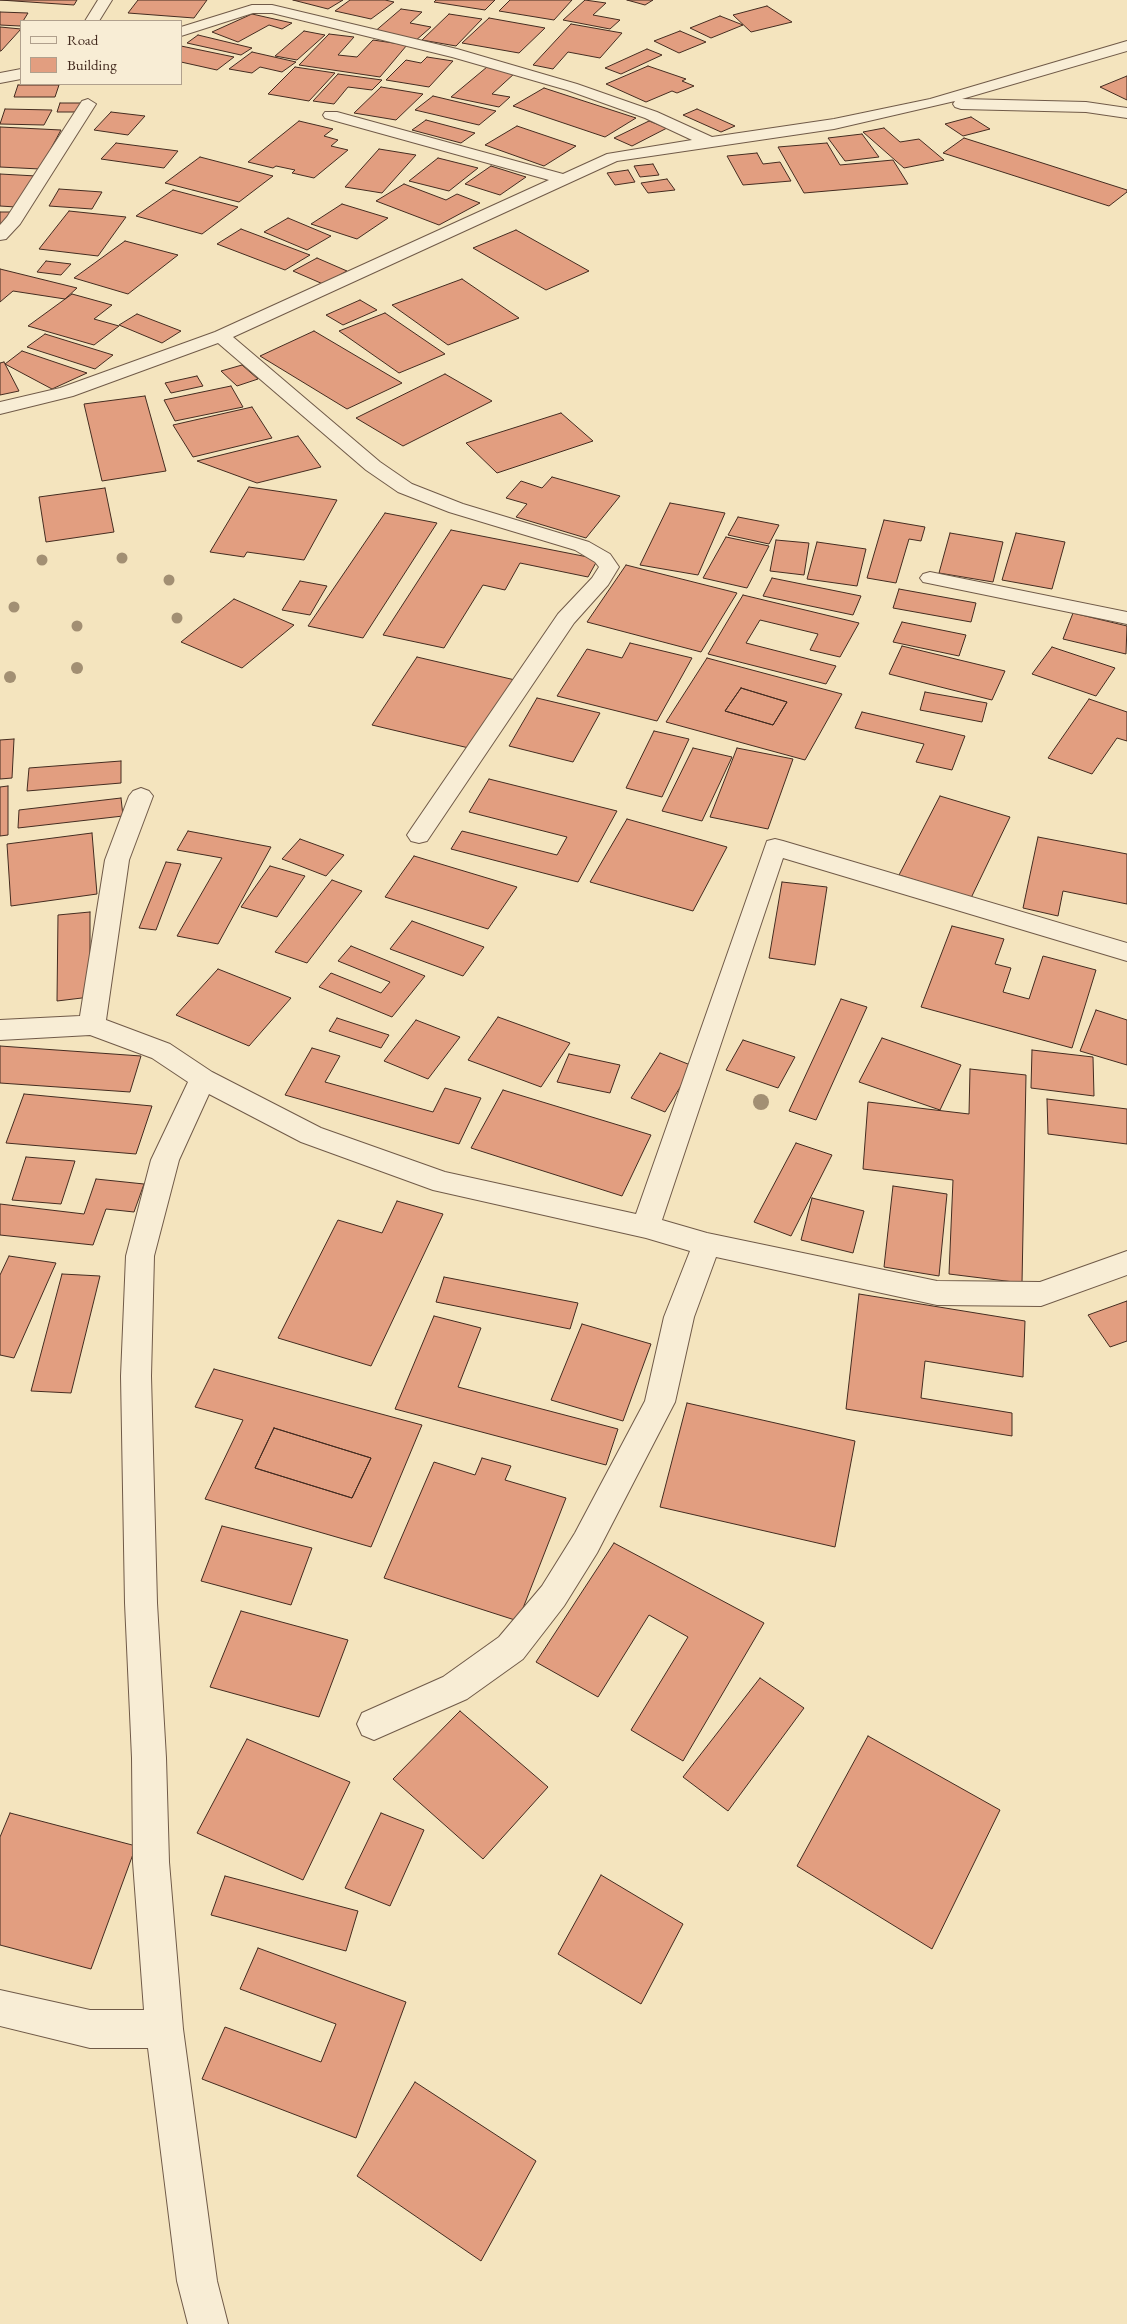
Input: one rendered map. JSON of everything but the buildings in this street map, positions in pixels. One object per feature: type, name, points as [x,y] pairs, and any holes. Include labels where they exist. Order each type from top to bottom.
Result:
[{"type":"street","points":[[93,20],[104,0]]},
{"type":"street","points":[[182,32],[252,9],[272,9],[457,54],[572,88],[651,115],[707,141]]},
{"type":"street","points":[[0,408],[66,392],[221,336],[614,156],[834,124],[933,103],[1127,46]]},
{"type":"street","points":[[0,78],[20,74]]},
{"type":"street","points":[[933,103],[1086,108],[1127,113]]},
{"type":"street","points":[[0,235],[14,220],[88,104]]},
{"type":"street","points":[[331,115],[564,179]]},
{"type":"street","points":[[221,336],[373,466],[405,488],[456,508],[582,546],[603,558],[609,567],[601,581],[566,619],[419,835]]},
{"type":"street","points":[[930,578],[1127,618]]},
{"type":"street","points":[[92,1026],[117,860],[141,796]]},
{"type":"street","points":[[646,1228],[775,847],[1127,952]]},
{"type":"street","points":[[0,1030],[92,1026],[161,1051],[203,1079],[310,1134],[443,1182],[646,1228],[707,1244],[937,1293],[1042,1294],[1127,1263]]},
{"type":"street","points":[[203,1079],[165,1160],[140,1256],[136,1376],[141,1603],[149,1758],[151,1862],[164,2029],[197,2281],[208,2324]]},
{"type":"street","points":[[374,1724],[455,1688],[511,1648],[553,1596],[586,1543],[660,1402],[679,1317],[707,1244]]},
{"type":"street","points":[[0,2008],[90,2029],[164,2029]]}]
